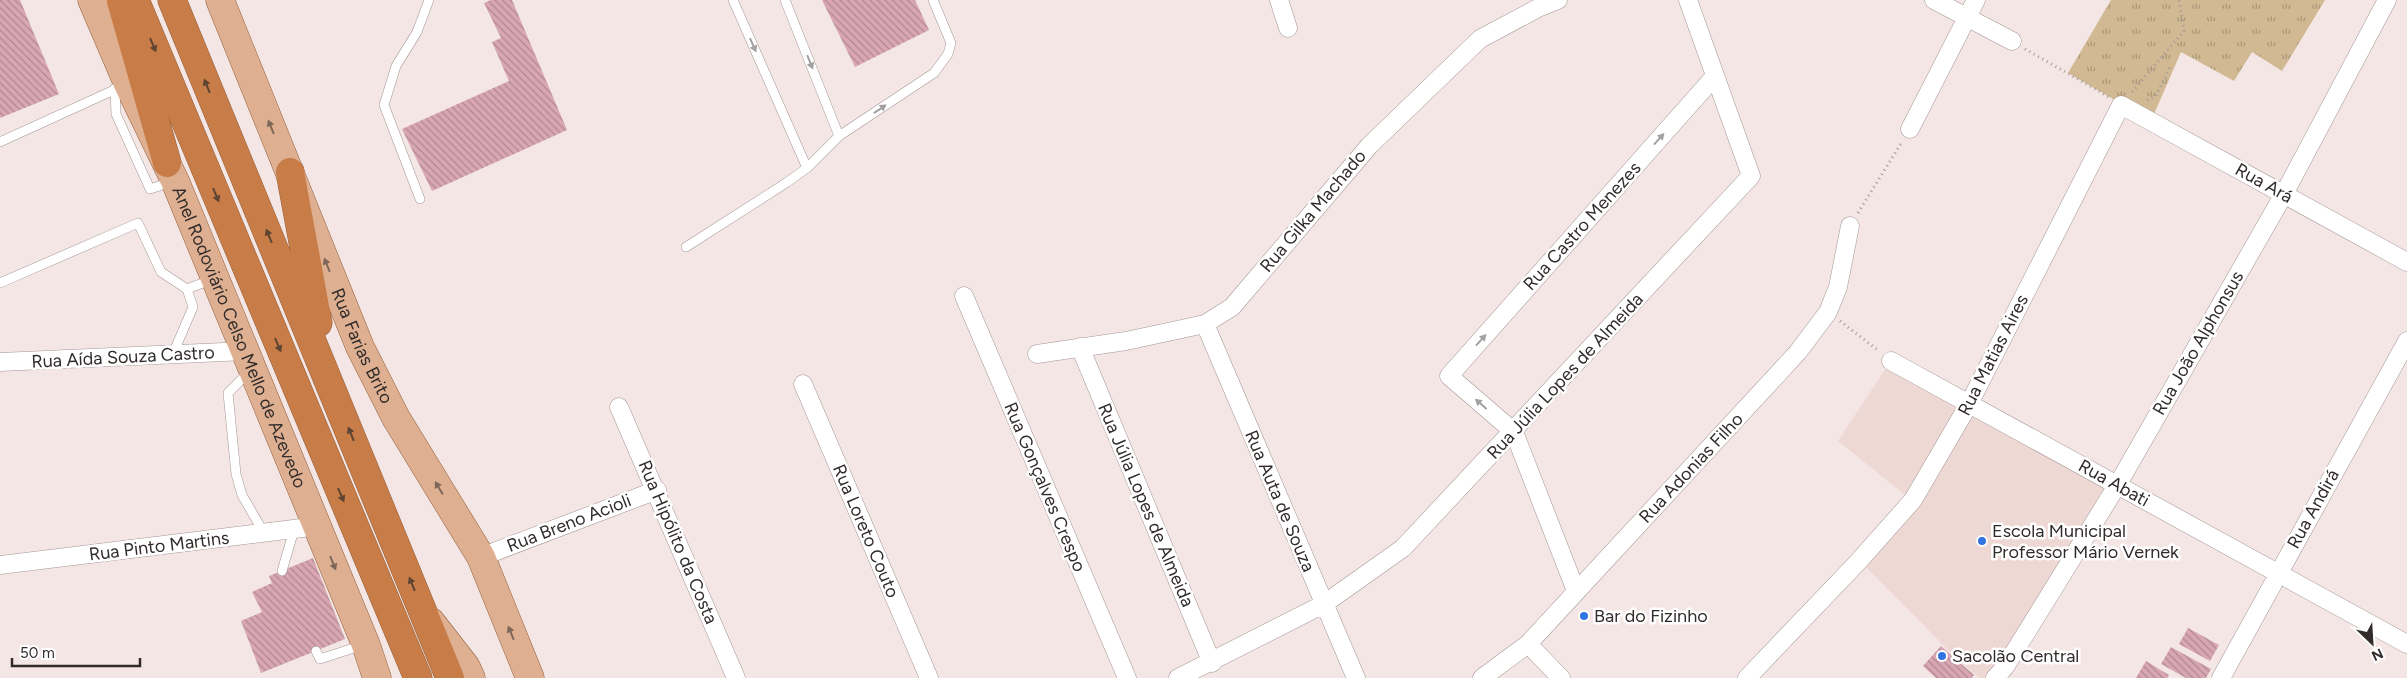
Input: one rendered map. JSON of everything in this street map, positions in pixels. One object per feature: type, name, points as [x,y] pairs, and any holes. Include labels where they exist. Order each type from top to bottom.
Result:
[{"type":"highway","points":[[120,0],[131,43],[171,172]]},
{"type":"highway","name":"Anel Rodoviário Celso Mello de Azevedo","points":[[135,0],[417,675]]},
{"type":"highway","points":[[172,0],[450,678]]},
{"type":"highway","points":[[290,172],[328,378]]},
{"type":"main road","name":"Anel Rodoviário Celso Mello de Azevedo","points":[[92,0],[122,86],[171,172],[216,278],[250,360],[306,528],[366,644],[376,678]]},
{"type":"main road","name":"Rua Farias Brito","points":[[220,0],[360,347],[396,418],[481,557],[530,678]]},
{"type":"main road","points":[[424,613],[466,667],[471,678]]},
{"type":"street","points":[[1279,0],[1288,28]]},
{"type":"street","name":"Rua Gilka Machado","points":[[1037,354],[1126,341],[1204,324],[1232,307],[1369,146],[1480,39],[1538,8],[1558,0]]},
{"type":"street","name":"Rua Júlia Lopes de Almeida","points":[[1178,678],[1212,663],[1324,604],[1403,548],[1514,432],[1751,176],[1688,0]]},
{"type":"street","points":[[1934,0],[2012,41]]},
{"type":"street","points":[[1910,129],[1976,0]]},
{"type":"street","name":"Rua João Alphonsus","points":[[1995,678],[2005,667],[2118,484],[2284,194],[2387,0]]},
{"type":"street","name":"Rua Castro Menezes","points":[[1514,432],[1449,376],[1715,76]]},
{"type":"street","name":"Rua Ará","points":[[2121,104],[2407,262]]},
{"type":"street","name":"Rua Matias Aires","points":[[1747,678],[1858,563],[1913,500],[1969,404],[2121,104]]},
{"type":"street","name":"Rua Adonias Filho","points":[[1482,678],[1528,644],[1798,352],[1828,312],[1838,287],[1850,226]]},
{"type":"street","name":"Rua Gonçalves Crespo","points":[[964,296],[1127,678]]},
{"type":"street","name":"Rua Auta de Souza","points":[[1204,324],[1356,678]]},
{"type":"street","name":"Rua Andirá","points":[[2221,678],[2407,341]]},
{"type":"street","name":"Rua Júlia Lopes de Almeida","points":[[1080,347],[1212,663]]},
{"type":"street","name":"Rua Aída Souza Castro","points":[[0,362],[172,356],[250,360]]},
{"type":"street","name":"Rua Abati","points":[[1891,361],[2407,644]]},
{"type":"street","name":"Rua Loreto Couto","points":[[803,384],[929,678]]},
{"type":"street","name":"Rua Hipólito da Costa","points":[[620,407],[736,678]]},
{"type":"street","points":[[1514,432],[1576,591]]},
{"type":"street","name":"Rua Breno Acioli","points":[[481,557],[657,490]]},
{"type":"street","name":"Rua Pinto Martins","points":[[0,565],[306,528]]},
{"type":"street","points":[[1528,644],[1561,678]]},
{"type":"lane","points":[[420,199],[384,105],[396,66],[418,32],[429,0]]},
{"type":"lane","points":[[733,0],[806,168]]},
{"type":"lane","points":[[785,0],[839,136]]},
{"type":"lane","points":[[686,247],[786,183],[806,168],[839,136],[934,73],[948,54],[951,43],[933,0]]},
{"type":"lane","points":[[0,142],[122,86]]},
{"type":"lane","points":[[0,283],[138,223],[161,272],[187,289],[194,307],[172,356]]},
{"type":"lane","points":[[187,289],[216,278]]},
{"type":"lane","points":[[250,360],[228,393],[236,474],[242,495],[264,534]]},
{"type":"lane","points":[[282,571],[306,528]]},
{"type":"lane","points":[[316,651],[320,659],[366,644]]},
{"type":"path","points":[[2121,104],[2184,31],[2179,0]]},
{"type":"path","points":[[2012,41],[2121,104],[2134,104],[2156,96],[2170,65]]},
{"type":"path","points":[[1850,226],[1910,129]]},
{"type":"path","points":[[1828,312],[1891,361]]},
{"type":"shaded area","points":[[1888,365],[1965,405],[1910,499],[1838,441]]},
{"type":"shaded area","name":"Escola Municipal Professor Mário Vernek","points":[[1972,409],[2115,487],[1989,678],[1979,678],[1952,654],[1866,567],[1907,515]]},
{"type":"green space","points":[[2111,0],[2325,0],[2282,71],[2252,52],[2234,81],[2181,52],[2151,121],[2068,73]]},
{"type":"building","points":[[0,0],[20,0],[59,94],[0,118]]},
{"type":"building","points":[[491,0],[512,0],[567,130],[432,191],[402,129],[509,81],[492,42],[501,38],[484,3]]},
{"type":"building","points":[[822,0],[915,0],[929,30],[855,67]]},
{"type":"building","points":[[313,558],[345,639],[261,673],[241,621],[262,612],[252,592],[272,583],[269,576]]},
{"type":"building","points":[[2188,628],[2219,645],[2210,661],[2179,644]]},
{"type":"building","name":"Sacolão Central","points":[[1941,646],[1974,675],[1972,678],[1936,678],[1923,666]]},
{"type":"building","points":[[2171,647],[2211,669],[2206,678],[2186,678],[2161,664]]},
{"type":"building","points":[[2146,661],[2169,675],[2167,678],[2136,678]]},
{"type":"place","name":"Escola Municipal Professor Mário Vernek","points":[[1982,541]]},
{"type":"place","name":"Bar do Fizinho","points":[[1584,616]]},
{"type":"place","name":"Sacolão Central","points":[[1942,656]]}]
